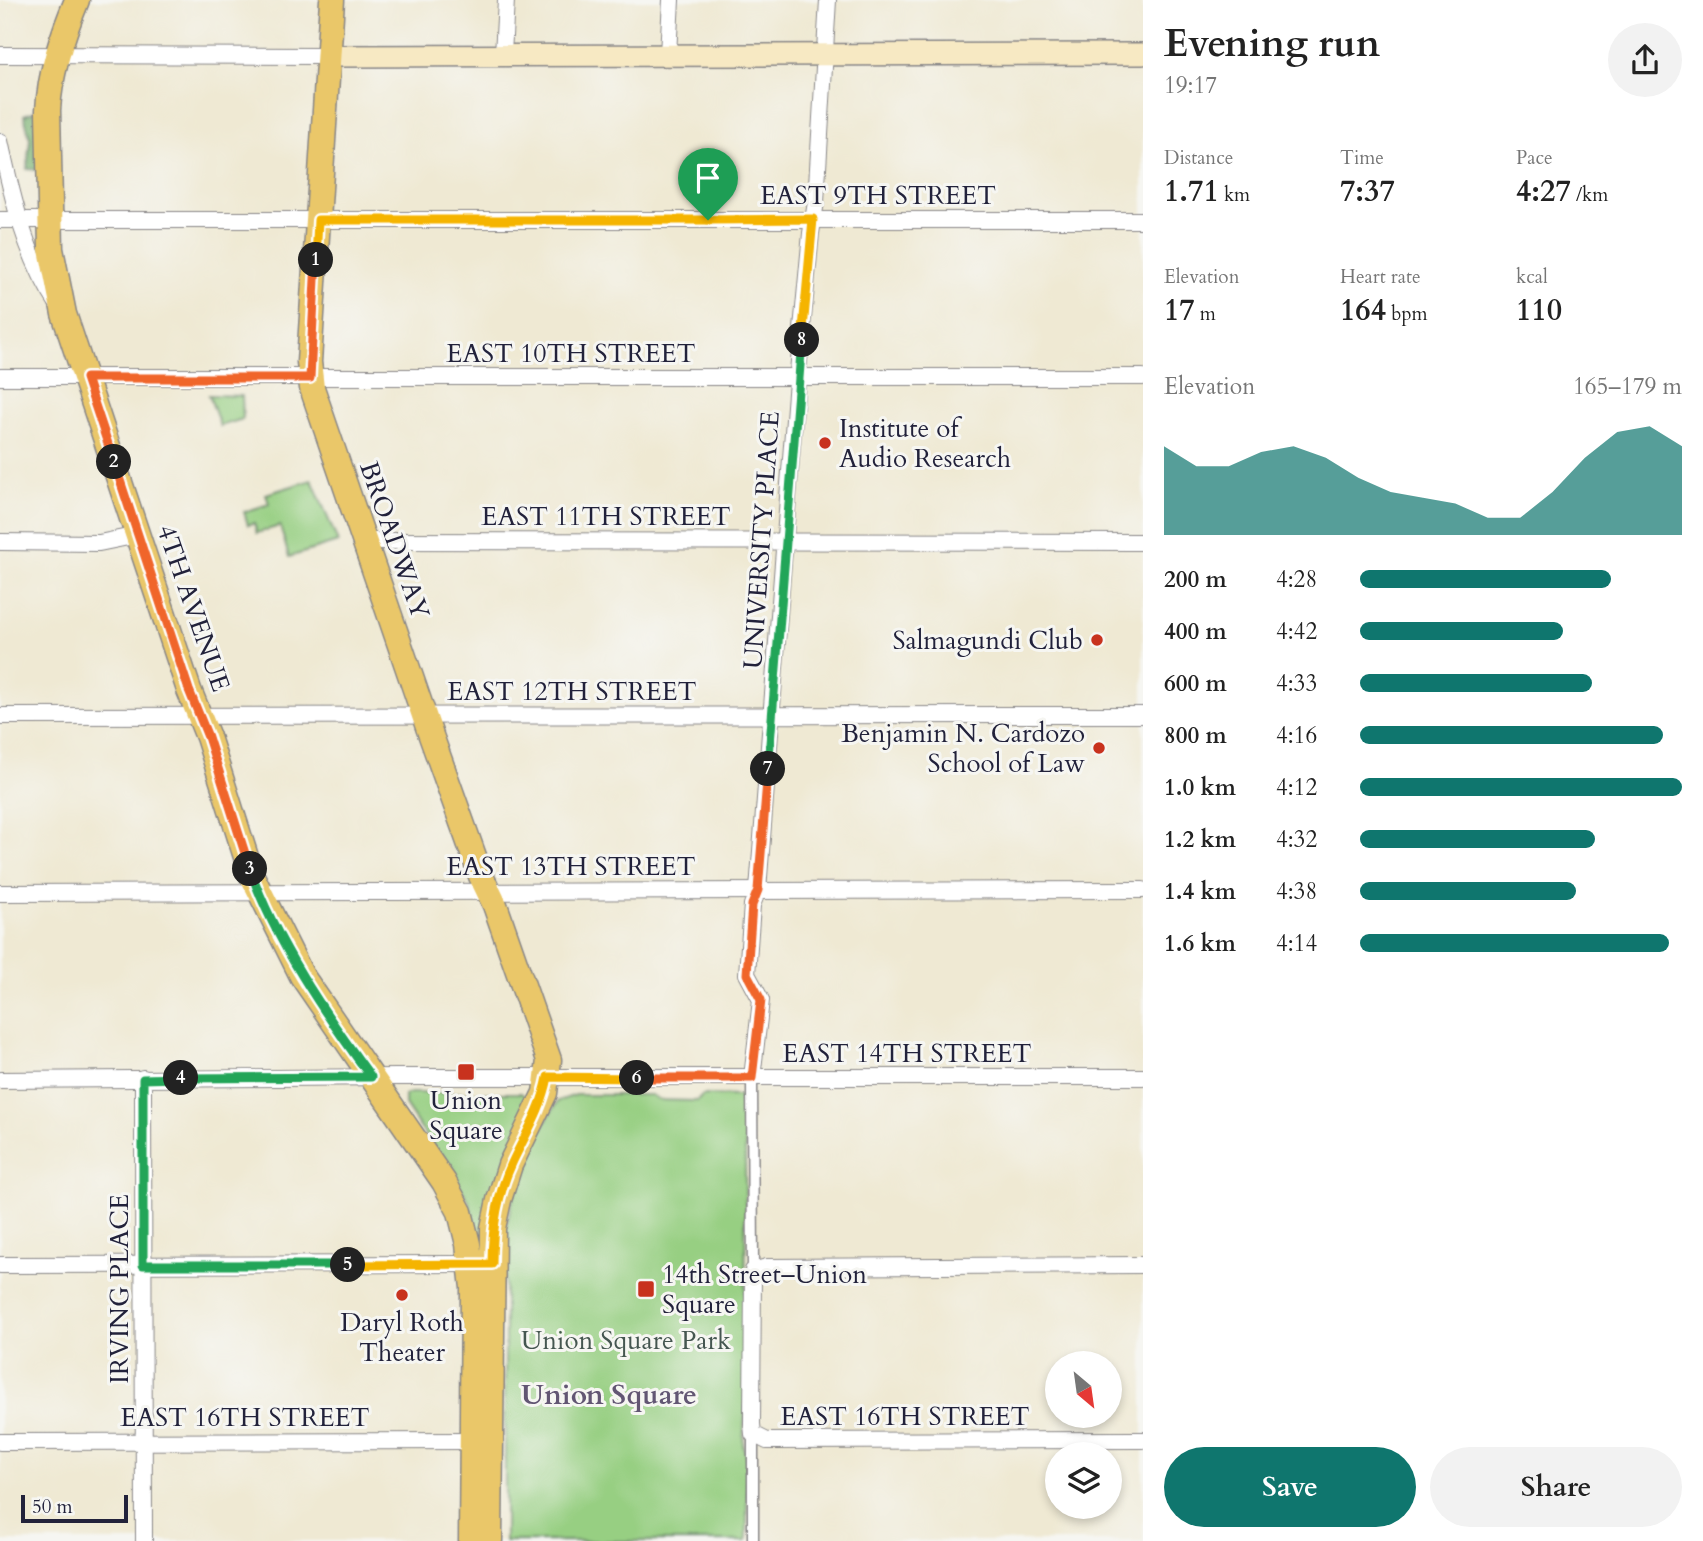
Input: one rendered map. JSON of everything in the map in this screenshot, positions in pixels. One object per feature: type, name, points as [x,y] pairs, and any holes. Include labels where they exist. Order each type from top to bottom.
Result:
[{"type":"main road","points":[[64,314],[53,267],[48,110],[57,55],[76,0]]},
{"type":"main road","name":"BROADWAY","points":[[332,0],[310,378],[317,406],[425,716],[545,1048],[549,1060],[548,1077]]},
{"type":"main road","points":[[328,55],[1143,54]]},
{"type":"main road","name":"4TH AVENUE","points":[[64,314],[259,892],[309,988],[454,1198],[481,1264]]},
{"type":"main road","points":[[490,1541],[481,1441],[473,1288],[510,1166],[542,1101],[548,1077]]},
{"type":"main road","points":[[471,1541],[481,1441]]},
{"type":"street","points":[[503,54],[506,0]]},
{"type":"street","points":[[668,54],[671,0]]},
{"type":"street","name":"UNIVERSITY PLACE","points":[[752,1078],[761,1000],[747,974],[752,905],[758,890],[798,377],[816,202],[828,0]]},
{"type":"street","points":[[0,55],[328,55]]},
{"type":"street","name":"4TH AVENUE","points":[[0,141],[20,220],[42,280],[64,314]]},
{"type":"street","points":[[0,220],[20,220]]},
{"type":"street","name":"EAST 9TH STREET","points":[[20,220],[1143,220]]},
{"type":"street","name":"EAST 10TH STREET","points":[[0,377],[1143,377]]},
{"type":"street","points":[[0,542],[99,543],[138,535]]},
{"type":"street","name":"EAST 11TH STREET","points":[[364,541],[1143,542]]},
{"type":"street","name":"EAST 12TH STREET","points":[[0,716],[1143,715]]},
{"type":"street","name":"EAST 13TH STREET","points":[[0,893],[1143,890]]},
{"type":"street","name":"EAST 14TH STREET","points":[[0,1080],[1143,1077]]},
{"type":"street","points":[[752,1078],[753,1541]]},
{"type":"street","name":"IRVING PLACE","points":[[143,1079],[144,1541]]},
{"type":"street","points":[[0,1265],[481,1264]]},
{"type":"street","points":[[753,1271],[768,1267],[1143,1265]]},
{"type":"street","name":"EAST 16TH STREET","points":[[752,1434],[767,1441],[1143,1440]]},
{"type":"street","name":"EAST 16TH STREET","points":[[0,1442],[481,1441]]},
{"type":"green space","points":[[39,110],[38,170],[27,169],[30,139],[24,115]]},
{"type":"green space","points":[[209,395],[242,396],[243,419],[220,426]]},
{"type":"green space","points":[[312,480],[338,542],[289,557],[280,526],[257,533],[254,523],[248,525],[244,512],[269,504],[266,494]]},
{"type":"green space","points":[[521,1093],[526,1097],[529,1106],[481,1244],[468,1199],[405,1105],[405,1095]]},
{"type":"green space","name":"Union Square Park","points":[[576,1095],[652,1095],[658,1100],[697,1101],[703,1095],[740,1096],[745,1099],[746,1399],[743,1446],[747,1457],[747,1541],[505,1541],[505,1233],[519,1181],[540,1132],[558,1101]]},
{"type":"place","name":"Institute of Audio Research","points":[[825,443]]},
{"type":"place","name":"Salmagundi Club","points":[[1097,640]]},
{"type":"place","name":"Benjamin N. Cardozo School of Law","points":[[1099,748]]},
{"type":"place","name":"Union Square","points":[[466,1072]]},
{"type":"place","name":"14th Street–Union Square","points":[[646,1289]]},
{"type":"place","name":"Daryl Roth Theater","points":[[402,1295]]},
{"type":"district","name":"Union Square","points":[[609,1394]]},
{"type":"route","points":[[813,219],[796,393],[758,890],[752,905],[747,974],[761,1000],[752,1078],[548,1077],[542,1101],[510,1166],[499,1200],[493,1228],[492,1264],[143,1265],[143,1079],[371,1077],[309,988],[252,876],[208,737],[189,690],[86,378],[310,378],[318,220],[708,220],[813,219]]}]
